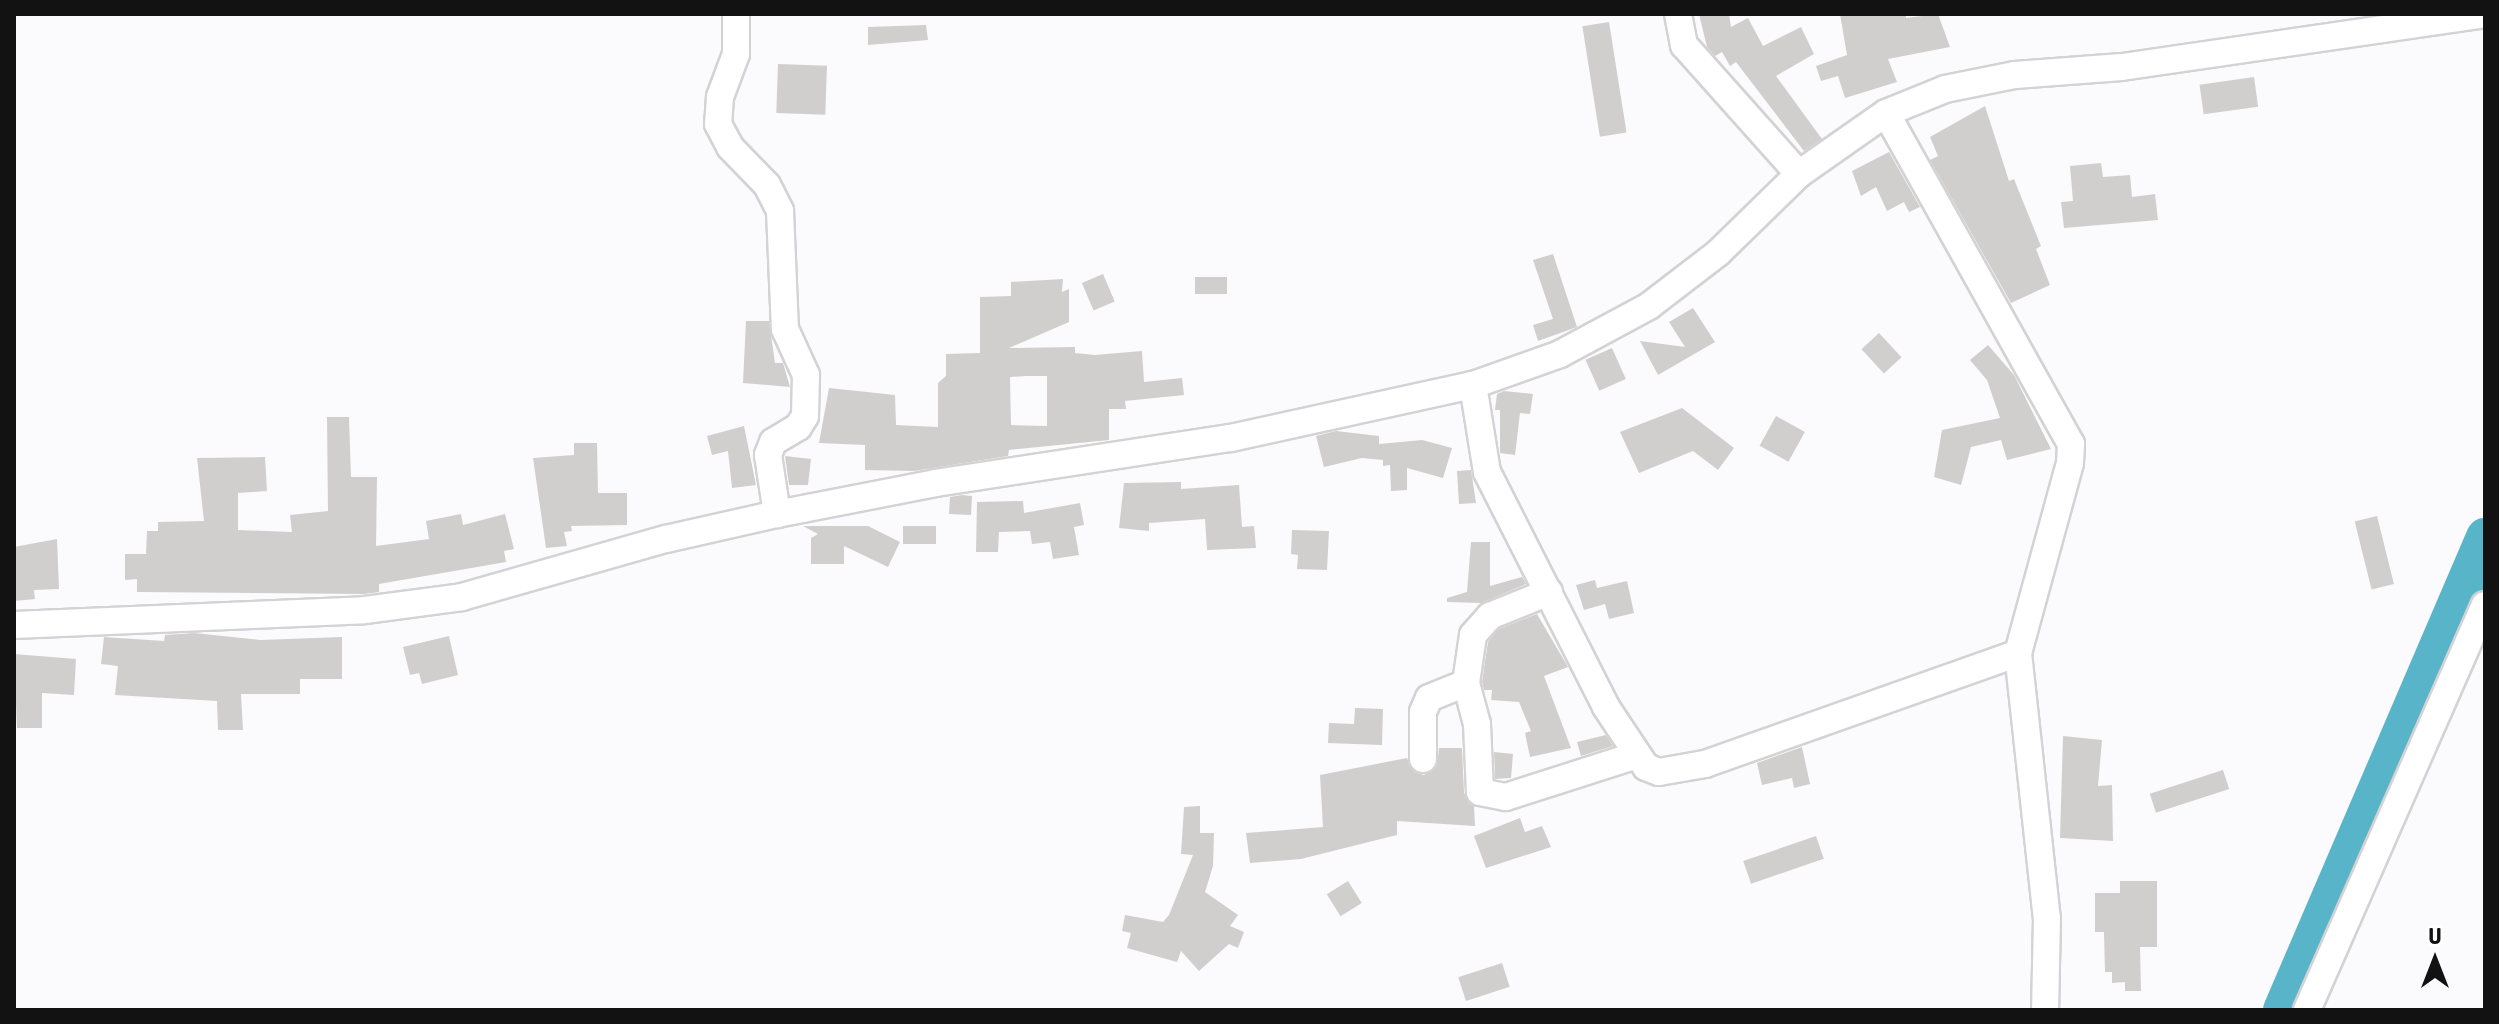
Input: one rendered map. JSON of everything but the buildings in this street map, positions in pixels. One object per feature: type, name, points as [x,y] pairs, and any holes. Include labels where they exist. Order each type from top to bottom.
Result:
[{"type":"street","points":[[736,14],[736,54],[720,97],[718,124],[730,147],[767,185],[780,211],[785,329],[806,375],[805,416],[798,427],[773,442],[768,455],[777,514]]},
{"type":"street","points":[[1678,14],[1684,45],[1799,174]]},
{"type":"street","points":[[14,625],[365,610],[462,597],[666,539],[777,514],[936,483],[1231,438],[1473,385],[1560,354],[1649,306],[1718,253],[1799,174],[1886,113],[1945,89],[2015,75],[2122,67],[2485,14]]},
{"type":"street","points":[[1886,113],[2071,444],[2070,463],[2018,653],[2047,918],[2045,1010]]},
{"type":"street","points":[[1473,385],[1487,472],[1549,592],[1562,626],[1634,756],[1659,772],[1705,764],[2018,653]]},
{"type":"street","points":[[1549,592],[1479,624],[1466,683],[1477,724],[1480,792],[1492,798],[1634,756]]},
{"type":"street","points":[[2307,1010],[2485,605]]},
{"type":"street","points":[[1423,759],[1423,712],[1429,698],[1466,683]]},
{"type":"waterway","points":[[2282,1010],[2485,537]]}]
